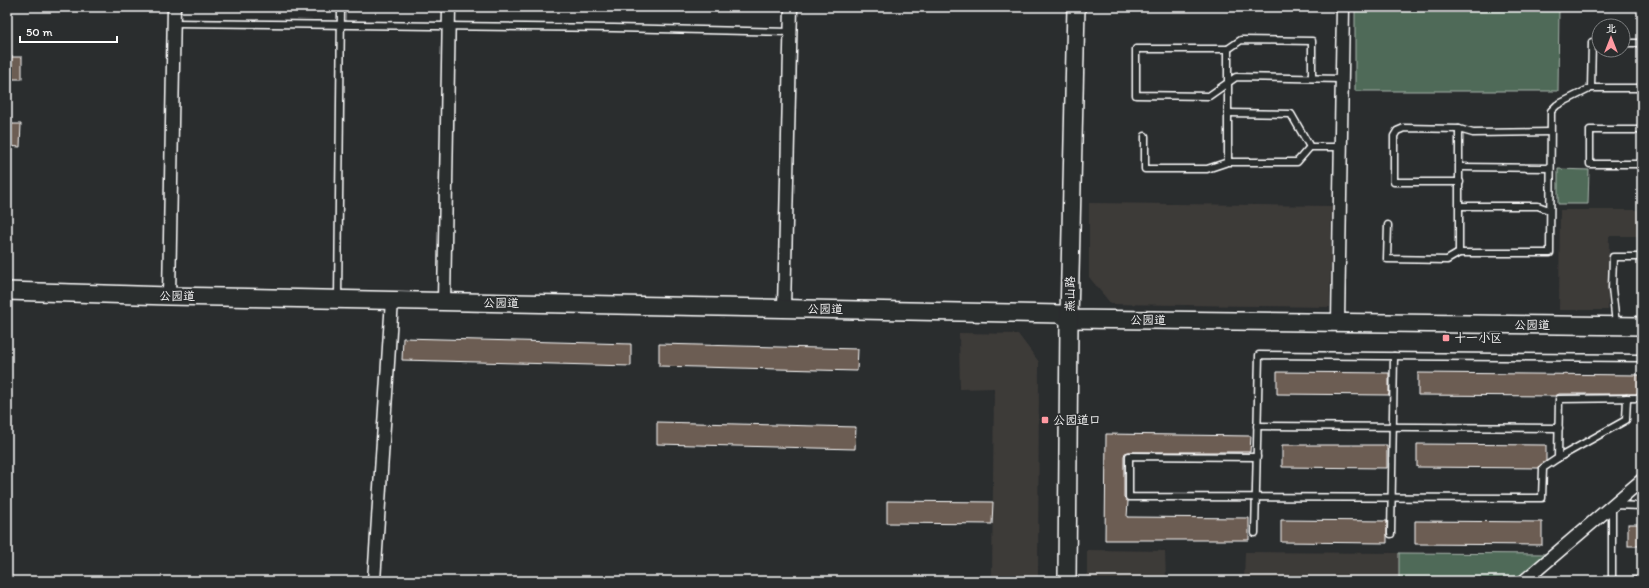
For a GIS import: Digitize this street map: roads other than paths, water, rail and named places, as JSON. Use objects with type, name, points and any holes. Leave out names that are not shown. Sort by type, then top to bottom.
[{"type":"main road","name":"燕山路","points":[[1065,7],[1067,581]]},
{"type":"main road","name":"燕山路","points":[[1056,581],[1076,7]]},
{"type":"main road","name":"公园道","points":[[7,291],[170,296],[784,308],[1338,322],[1642,326]]},
{"type":"street","points":[[170,296],[174,7]]},
{"type":"street","points":[[444,302],[449,7]]},
{"type":"street","points":[[784,308],[791,7]]},
{"type":"street","points":[[1338,322],[1343,7]]},
{"type":"street","points":[[374,581],[392,300]]},
{"type":"street","points":[[1524,581],[1642,480]]},
{"type":"lane","points":[[338,299],[341,7]]},
{"type":"lane","points":[[174,23],[622,28],[790,32]]},
{"type":"lane","points":[[1312,78],[1312,41],[1241,40],[1228,49],[1136,49],[1136,95],[1209,96],[1236,77],[1342,79]]},
{"type":"lane","points":[[1631,43],[1642,43]]},
{"type":"lane","points":[[1228,49],[1228,162]]},
{"type":"lane","points":[[1591,88],[1592,58]]},
{"type":"lane","points":[[1388,225],[1387,259],[1447,260],[1459,253],[1550,253],[1549,210],[1551,111],[1557,105],[1591,88],[1642,88]]},
{"type":"lane","points":[[1228,113],[1291,114],[1310,147]]},
{"type":"lane","points":[[1460,182],[1394,182],[1394,136],[1397,131],[1404,128],[1459,128],[1473,133],[1550,132]]},
{"type":"lane","points":[[1459,128],[1459,253]]},
{"type":"lane","points":[[1642,130],[1590,130],[1590,164],[1642,164]]},
{"type":"lane","points":[[1145,136],[1145,169],[1207,169],[1228,162],[1296,162],[1310,147],[1341,147]]},
{"type":"lane","points":[[1460,167],[1550,168]]},
{"type":"lane","points":[[1460,206],[1538,206],[1549,210]]},
{"type":"lane","points":[[1616,326],[1612,288],[1613,257],[1642,257]]},
{"type":"lane","points":[[1255,533],[1259,355],[1642,358]]},
{"type":"lane","points":[[1391,534],[1394,356]]},
{"type":"lane","points":[[1257,456],[1129,456],[1129,497],[1542,498],[1543,468],[1626,420],[1627,398]]},
{"type":"lane","points":[[1558,458],[1559,399],[1642,398]]},
{"type":"lane","points":[[1257,426],[1559,428]]},
{"type":"lane","points":[[1642,506],[1612,505],[1612,581],[1642,581]]},
{"type":"place","name":"十一小区","points":[[1446,338]]},
{"type":"place","name":"公园道口","points":[[1045,420]]}]
